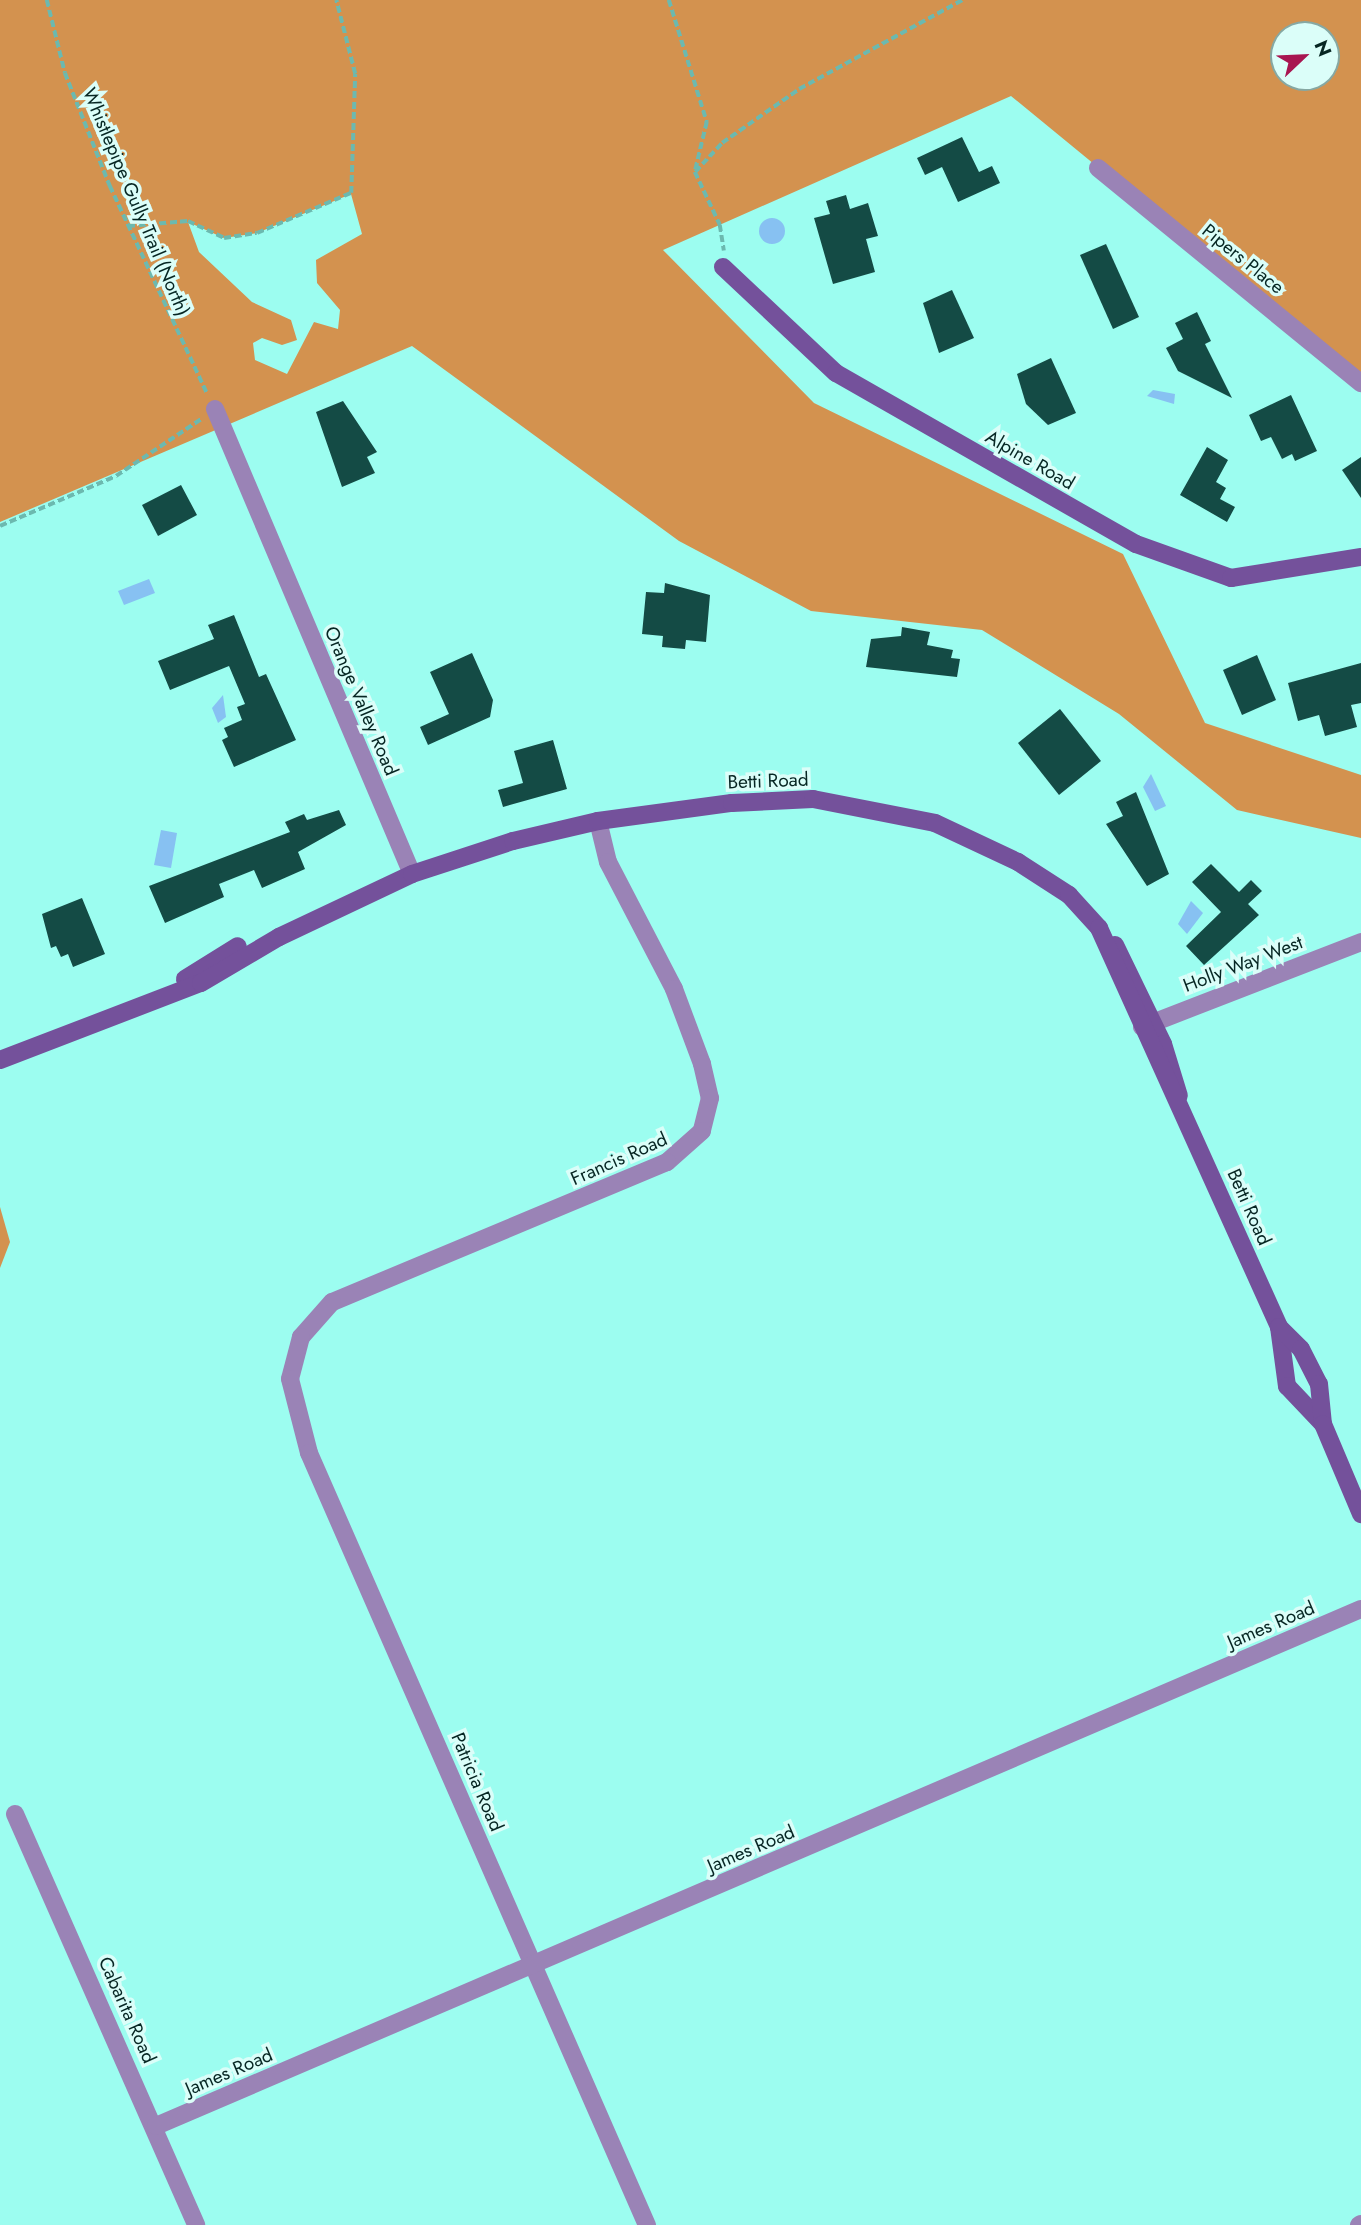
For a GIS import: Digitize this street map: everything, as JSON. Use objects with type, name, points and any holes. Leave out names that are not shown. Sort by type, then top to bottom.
[{"type":"street","name":"Pipers Place","points":[[1097,168],[1361,383]]},
{"type":"street","name":"Alpine Road","points":[[723,267],[836,373],[1136,544],[1231,579],[1361,557]]},
{"type":"street","name":"Orange Valley Road","points":[[215,409],[412,874]]},
{"type":"street","name":"Betti Road","points":[[412,874],[598,821],[732,803],[813,799],[875,808],[935,823],[1018,862],[1069,895],[1098,928],[1148,1025],[1279,1327],[1287,1386],[1323,1424]]},
{"type":"street","name":"Francis Road","points":[[295,1351],[310,1323],[332,1302],[667,1162],[702,1131],[710,1098],[702,1063],[674,989],[608,862],[598,821]]},
{"type":"street","points":[[0,1060],[154,996],[225,953],[279,937],[412,874]]},
{"type":"street","name":"Holly Way West","points":[[1148,1025],[1361,942]]},
{"type":"street","name":"Betti Road","points":[[1279,1327],[1301,1349],[1319,1384],[1323,1424],[1361,1514]]},
{"type":"street","name":"Patricia Road","points":[[295,1351],[291,1398],[309,1453],[647,2225]]},
{"type":"street","name":"James Road","points":[[156,2126],[1361,1609]]},
{"type":"street","name":"Cabarita Road","points":[[15,1814],[156,2126],[196,2225]]},
{"type":"path","name":"Whistlepipe Gully Trail (North)","points":[[47,0],[65,73],[128,226],[215,409]]},
{"type":"path","points":[[128,226],[188,221],[224,238],[257,233],[351,193],[355,74],[336,0]]},
{"type":"path","points":[[669,0],[707,122],[695,172],[720,225],[723,267]]},
{"type":"path","points":[[695,172],[722,143],[800,89],[954,1],[962,0]]},
{"type":"path","points":[[0,526],[116,476],[215,409]]},
{"type":"shaded area","points":[[0,0],[1361,0],[1361,383],[1011,96],[663,250],[814,403],[1123,554],[1205,723],[1361,775],[1361,838],[1237,810],[1119,714],[982,630],[811,611],[679,541],[412,346],[0,522]],"holes":[[[351,194],[362,234],[316,260],[317,283],[340,310],[338,329],[314,322],[287,374],[255,360],[253,343],[262,338],[282,345],[297,340],[291,320],[252,302],[199,252],[188,222],[224,238],[257,233]]]},
{"type":"shaded area","points":[[0,1207],[10,1242],[0,1268]]},
{"type":"water","points":[[772,218],[781,222],[785,231],[781,240],[772,244],[763,240],[759,231],[763,222]]},
{"type":"water","points":[[1153,390],[1175,394],[1174,404],[1147,396]]},
{"type":"water","points":[[149,579],[155,593],[124,605],[118,591]]},
{"type":"water","points":[[223,695],[226,717],[218,723],[212,708]]},
{"type":"water","points":[[1151,774],[1166,806],[1155,811],[1143,787]]},
{"type":"water","points":[[161,830],[177,833],[171,868],[154,865]]},
{"type":"water","points":[[1191,901],[1203,913],[1187,934],[1178,924]]},
{"type":"building","points":[[962,137],[979,172],[992,166],[1000,183],[958,202],[942,167],[925,175],[917,158]]},
{"type":"building","points":[[846,195],[850,209],[868,203],[878,236],[866,239],[875,272],[833,284],[814,218],[830,214],[826,201]]},
{"type":"building","points":[[1106,244],[1139,317],[1113,329],[1080,255]]},
{"type":"building","points":[[952,290],[974,338],[939,353],[923,303]]},
{"type":"building","points":[[1197,312],[1211,341],[1205,344],[1232,398],[1178,371],[1166,348],[1183,339],[1175,323]]},
{"type":"building","points":[[1051,358],[1076,413],[1048,425],[1026,404],[1017,374]]},
{"type":"building","points":[[1291,395],[1317,451],[1295,461],[1292,454],[1282,459],[1271,437],[1261,441],[1249,415]]},
{"type":"building","points":[[343,401],[377,452],[367,457],[375,473],[342,487],[316,412]]},
{"type":"building","points":[[1207,447],[1228,460],[1216,482],[1226,488],[1220,499],[1235,507],[1227,522],[1180,495]]},
{"type":"building","points":[[1361,457],[1361,498],[1342,470]]},
{"type":"building","points":[[181,485],[197,515],[158,536],[142,505]]},
{"type":"building","points":[[665,583],[710,595],[706,642],[686,640],[685,649],[662,647],[663,636],[642,634],[646,592],[664,593]]},
{"type":"building","points":[[234,615],[259,677],[266,674],[296,740],[234,767],[222,740],[228,737],[224,728],[242,720],[237,707],[245,704],[229,666],[170,690],[158,661],[214,639],[208,625]]},
{"type":"building","points":[[902,627],[930,632],[927,645],[953,650],[951,658],[960,659],[957,677],[866,667],[871,639],[901,636]]},
{"type":"building","points":[[472,653],[493,700],[490,717],[428,745],[420,727],[449,714],[430,672]]},
{"type":"building","points":[[1257,655],[1276,700],[1242,715],[1223,670]]},
{"type":"building","points":[[1361,663],[1361,703],[1351,705],[1357,727],[1325,736],[1319,715],[1298,721],[1288,683]]},
{"type":"building","points":[[1060,709],[1101,761],[1059,795],[1018,743]]},
{"type":"building","points":[[553,740],[567,789],[503,807],[498,790],[523,783],[514,751]]},
{"type":"building","points":[[1136,792],[1169,874],[1147,886],[1106,824],[1123,816],[1116,802]]},
{"type":"building","points":[[339,810],[346,825],[298,852],[305,869],[262,888],[254,870],[219,884],[224,897],[165,923],[149,886],[290,832],[285,822],[304,814],[307,820]]},
{"type":"building","points":[[1211,864],[1239,892],[1251,880],[1262,891],[1248,904],[1259,915],[1204,965],[1186,946],[1221,912],[1192,882]]},
{"type":"building","points":[[82,898],[105,954],[73,967],[68,954],[61,957],[56,946],[51,948],[42,914]]}]
